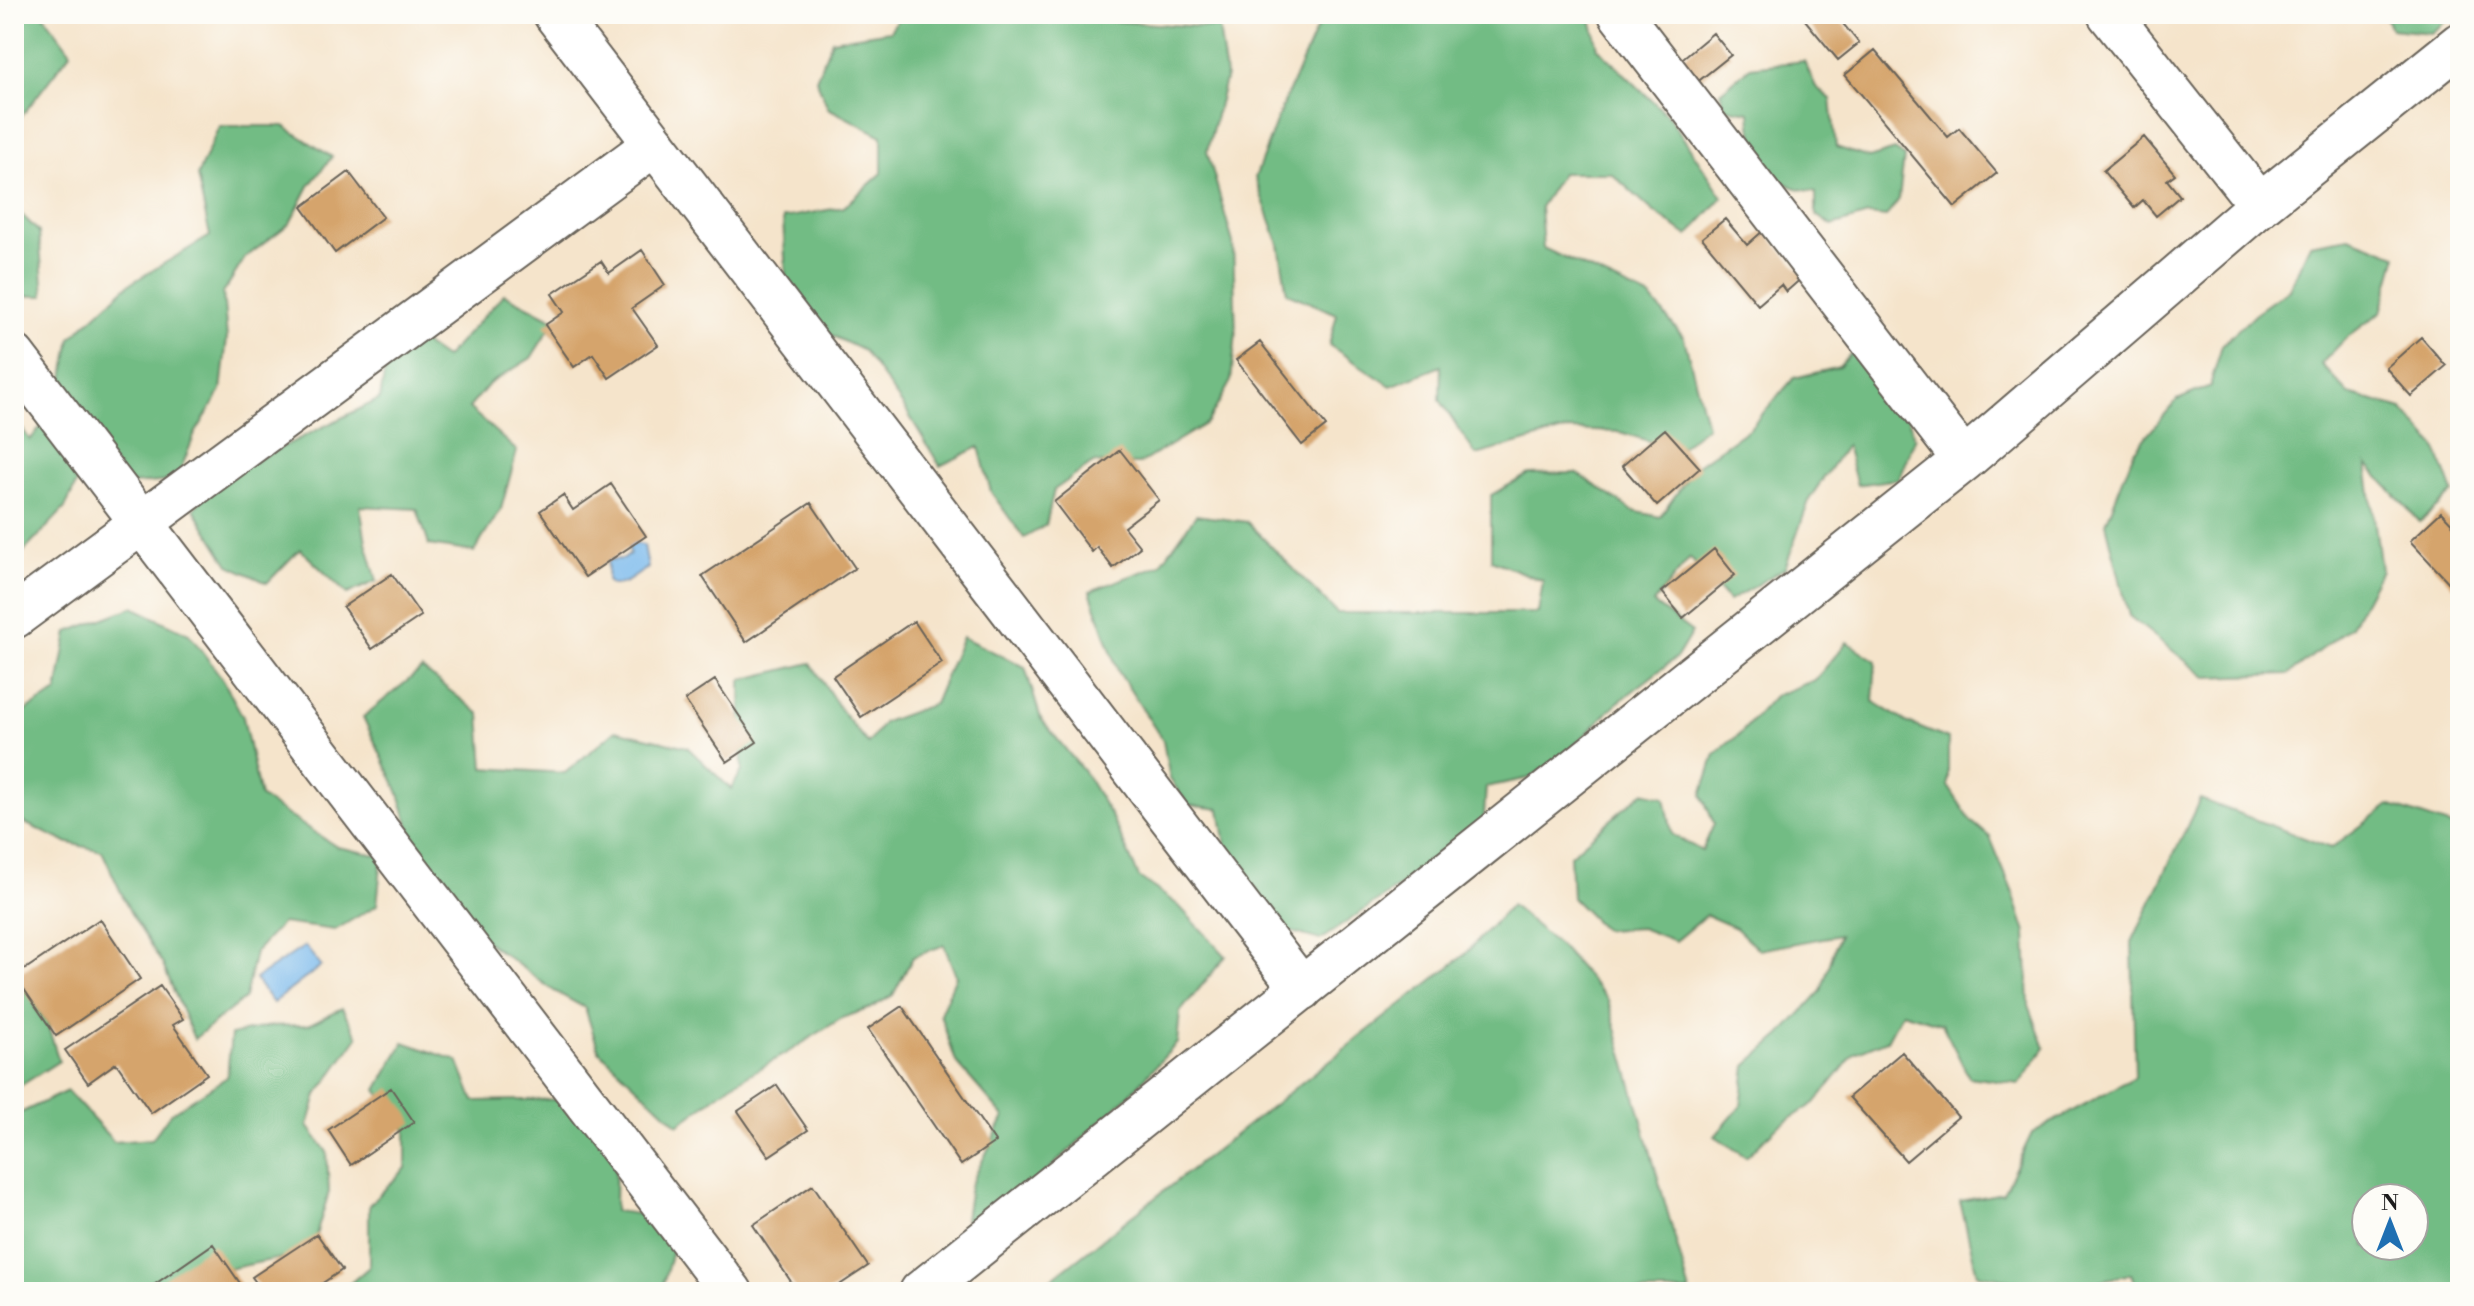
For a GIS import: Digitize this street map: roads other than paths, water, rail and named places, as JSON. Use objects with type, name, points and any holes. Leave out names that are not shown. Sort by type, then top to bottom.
[{"type":"street","points":[[555,14],[1302,989]]},
{"type":"street","points":[[1620,14],[1964,460]]},
{"type":"street","points":[[2109,14],[2260,205]]},
{"type":"street","points":[[921,1292],[1964,460],[2260,205],[2460,44]]},
{"type":"street","points":[[14,617],[655,144]]},
{"type":"street","points":[[14,356],[731,1292]]},
{"type":"water","points":[[628,545],[644,545],[648,568],[627,582],[612,585],[607,581],[608,560],[624,559],[630,554]]},
{"type":"water","points":[[305,946],[321,966],[273,1003],[255,979]]}]
